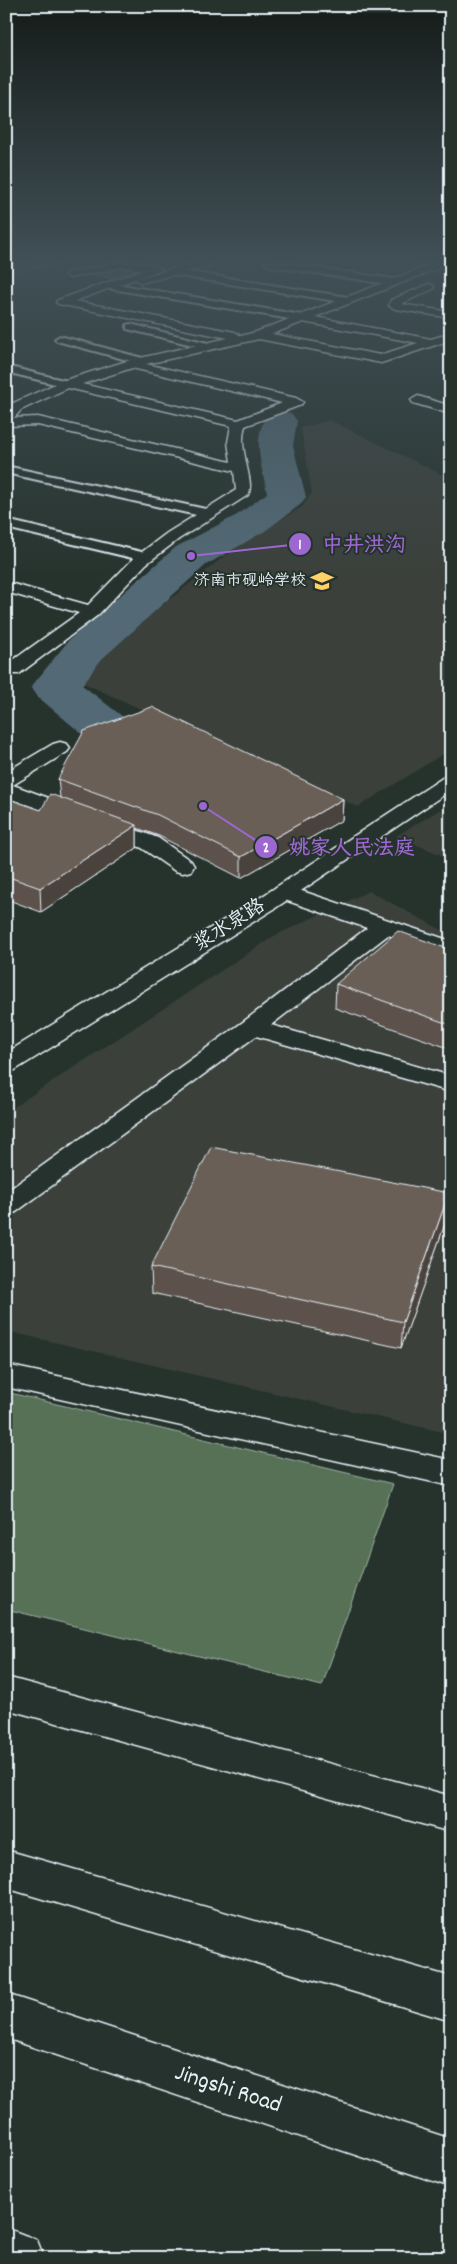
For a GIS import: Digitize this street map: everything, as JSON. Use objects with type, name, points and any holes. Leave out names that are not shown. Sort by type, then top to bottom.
[{"type":"main road","points":[[6,420],[16,408],[67,384],[118,369]]},
{"type":"main road","points":[[67,384],[239,424],[296,402],[160,369]]},
{"type":"main road","points":[[418,400],[451,410]]},
{"type":"main road","points":[[6,420],[38,421],[239,468]]},
{"type":"main road","points":[[6,668],[12,670],[92,611],[145,557],[173,536],[243,492],[233,436],[239,424]]},
{"type":"main road","points":[[6,587],[92,611]]},
{"type":"main road","points":[[6,782],[60,748]]},
{"type":"main road","name":"浆水泉路","points":[[6,1064],[284,892],[451,782]]},
{"type":"main road","points":[[6,790],[150,843],[183,866]]},
{"type":"main road","points":[[284,892],[451,949]]},
{"type":"main road","points":[[6,1206],[252,1027],[384,926]]},
{"type":"main road","points":[[252,1027],[451,1084]]},
{"type":"main road","points":[[6,1376],[451,1473]]},
{"type":"main road","points":[[6,1693],[451,1814]]},
{"type":"main road","points":[[6,1869],[451,1998]]},
{"type":"main road","name":"Jingshi Road","points":[[6,2016],[451,2163]]},
{"type":"main road","points":[[6,2253],[20,2258]]},
{"type":"lane","points":[[6,369],[67,384]]},
{"type":"lane","points":[[6,469],[210,514]]},
{"type":"lane","points":[[6,524],[145,557]]},
{"type":"shaded area","name":"济南市砚岭学校","points":[[330,420],[451,479],[451,749],[358,807],[79,681],[149,616],[237,546],[302,507],[312,493],[301,428]]},
{"type":"shaded area","points":[[451,803],[451,859],[396,836]]},
{"type":"shaded area","points":[[369,891],[451,935],[451,1434],[6,1331],[6,1112],[274,936]]},
{"type":"green space","points":[[6,1392],[393,1484],[322,1686],[6,1609]]},
{"type":"building","points":[[152,707],[343,799],[241,857],[158,815],[58,779],[84,731]]},
{"type":"building","points":[[50,794],[137,825],[40,888],[6,876],[6,798],[41,810]]},
{"type":"building","points":[[398,931],[451,950],[451,1025],[336,984]]},
{"type":"building","points":[[211,1147],[449,1193],[403,1322],[151,1267]]},
{"type":"waterway","points":[[118,738],[55,687],[85,650],[191,556],[251,523],[287,497],[275,446],[280,421]]},
{"type":"place","name":"中井洪沟","points":[[191,556]]},
{"type":"place","name":"济南市砚岭学校","points":[[322,581]]},
{"type":"place","name":"姚家人民法庭","points":[[203,806]]}]
